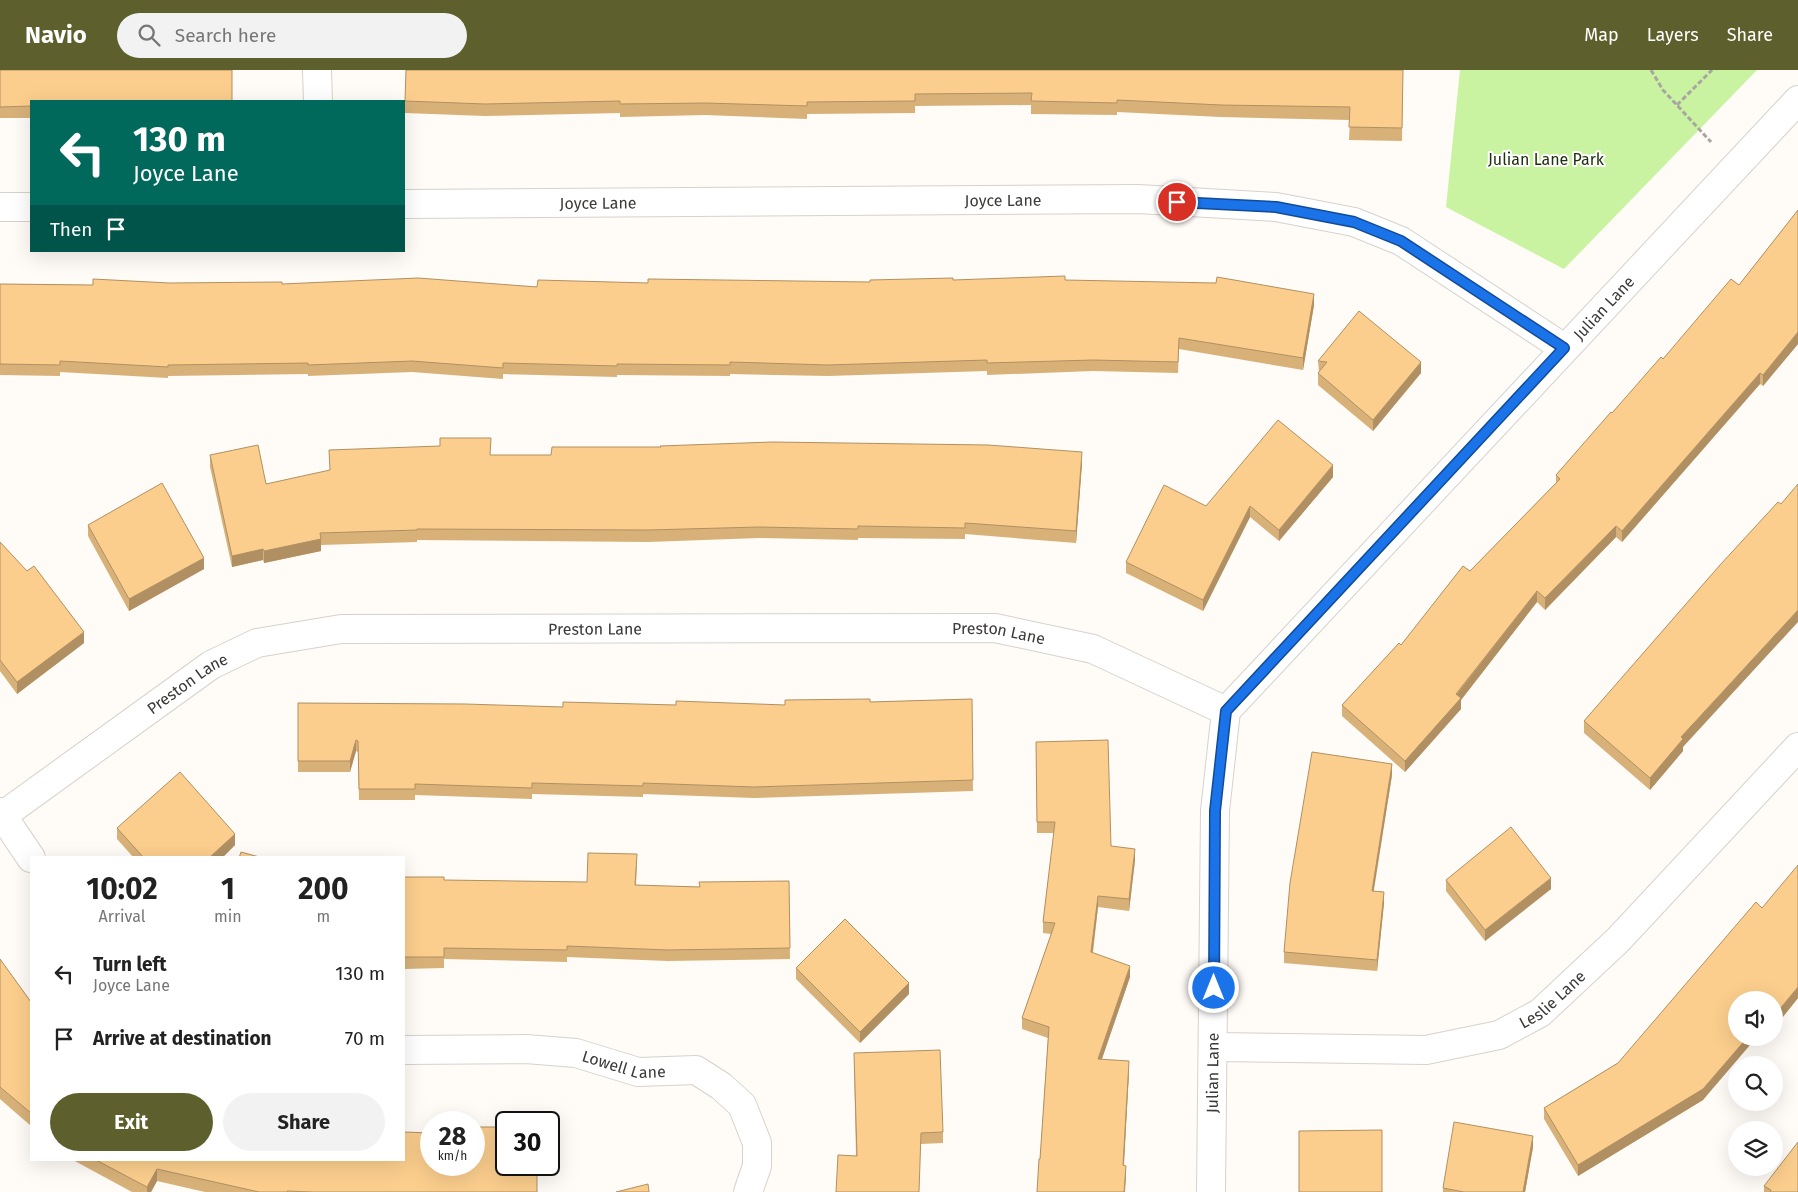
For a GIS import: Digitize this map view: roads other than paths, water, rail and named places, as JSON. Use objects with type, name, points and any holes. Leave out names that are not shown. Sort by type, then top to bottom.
[{"type":"street","points":[[317,70],[318,100]]},
{"type":"street","name":"Julian Lane","points":[[1211,1192],[1215,811],[1226,711],[1798,100]]},
{"type":"street","name":"Joyce Lane","points":[[405,204],[1138,199],[1276,207],[1354,222],[1401,241],[1564,348]]},
{"type":"street","points":[[0,207],[30,207]]},
{"type":"street","name":"Preston Lane","points":[[1,814],[211,665],[257,643],[341,629],[995,628],[1093,649],[1226,711]]},
{"type":"street","name":"Leslie Lane","points":[[1213,1047],[1426,1050],[1499,1035],[1540,1013],[1618,940],[1798,747]]},
{"type":"street","points":[[1,814],[30,857]]},
{"type":"street","name":"Lowell Lane","points":[[405,1050],[526,1049],[576,1053],[638,1072],[696,1070],[721,1086],[742,1105],[757,1143],[757,1166],[748,1192]]},
{"type":"park label","name":"Julian Lane Park","points":[[1546,159]]}]
